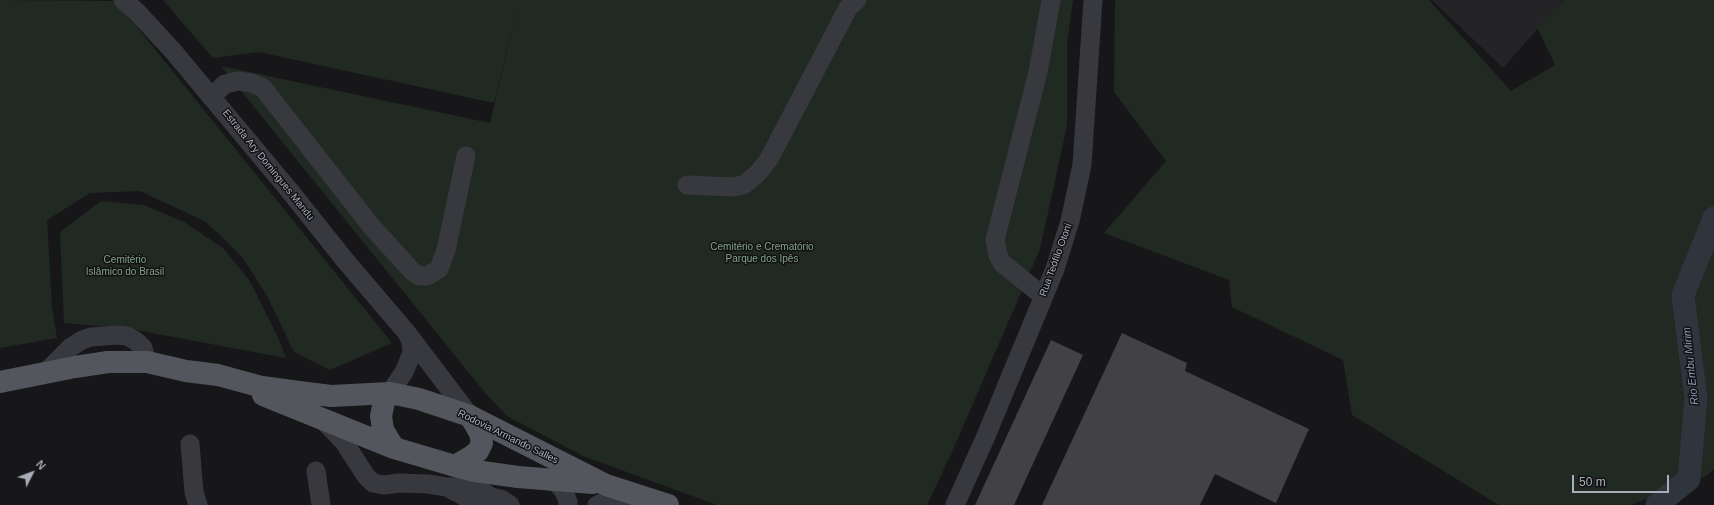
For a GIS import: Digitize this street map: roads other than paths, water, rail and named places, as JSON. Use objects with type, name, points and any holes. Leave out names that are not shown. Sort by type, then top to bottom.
[{"type":"main road","name":"Rodovia Armando Salles","points":[[0,382],[46,372],[108,362],[146,362],[186,371],[218,375],[262,387],[323,395],[390,393],[419,399],[470,416],[606,485],[668,505]]},
{"type":"main road","name":"Rodovia Armando Salles","points":[[218,375],[272,399],[394,448],[475,472],[606,485]]},
{"type":"main road","points":[[390,393],[384,402],[381,416],[383,430],[394,448]]},
{"type":"main road","points":[[455,466],[478,451],[482,443],[480,433],[470,416]]},
{"type":"street","name":"Estrada Ary Domingues Mandu","points":[[124,0],[173,51],[211,96],[368,288],[407,333],[470,416]]},
{"type":"street","points":[[687,185],[734,187],[745,184],[758,173],[769,159],[848,8],[856,0]]},
{"type":"street","points":[[1043,296],[1002,263],[998,255],[995,240],[1038,72],[1051,0]]},
{"type":"street","name":"Rua Teófilo Otoni","points":[[955,505],[986,436],[1054,269],[1070,221],[1082,165],[1093,0]]},
{"type":"street","points":[[211,96],[225,84],[238,81],[252,83],[263,88],[372,227],[418,276],[427,276],[439,269],[446,250],[466,156]]},
{"type":"street","name":"Estrada Ary Domingues Mandu","points":[[390,393],[404,372],[412,353],[411,342],[407,333]]},
{"type":"street","points":[[322,419],[344,442],[366,476],[373,483],[384,485],[428,484],[447,487],[465,487],[482,491],[496,503]]},
{"type":"street","points":[[357,461],[363,448],[373,439]]},
{"type":"street","points":[[190,444],[194,492],[198,505]]},
{"type":"street","points":[[316,471],[321,505]]},
{"type":"street","points":[[554,480],[564,491],[568,505]]},
{"type":"street","points":[[447,487],[464,496],[474,505]]},
{"type":"street","points":[[597,505],[619,496],[647,498]]},
{"type":"waterway","name":"Rio Embu Mirim","points":[[1657,505],[1689,479],[1696,398],[1683,295],[1714,218]]},
{"type":"park label","name":"Cemitério e Crematório Parque dos Ipês","points":[[762,252]]},
{"type":"park label","name":"Cemitério Islâmico do Brasil","points":[[125,266]]}]
